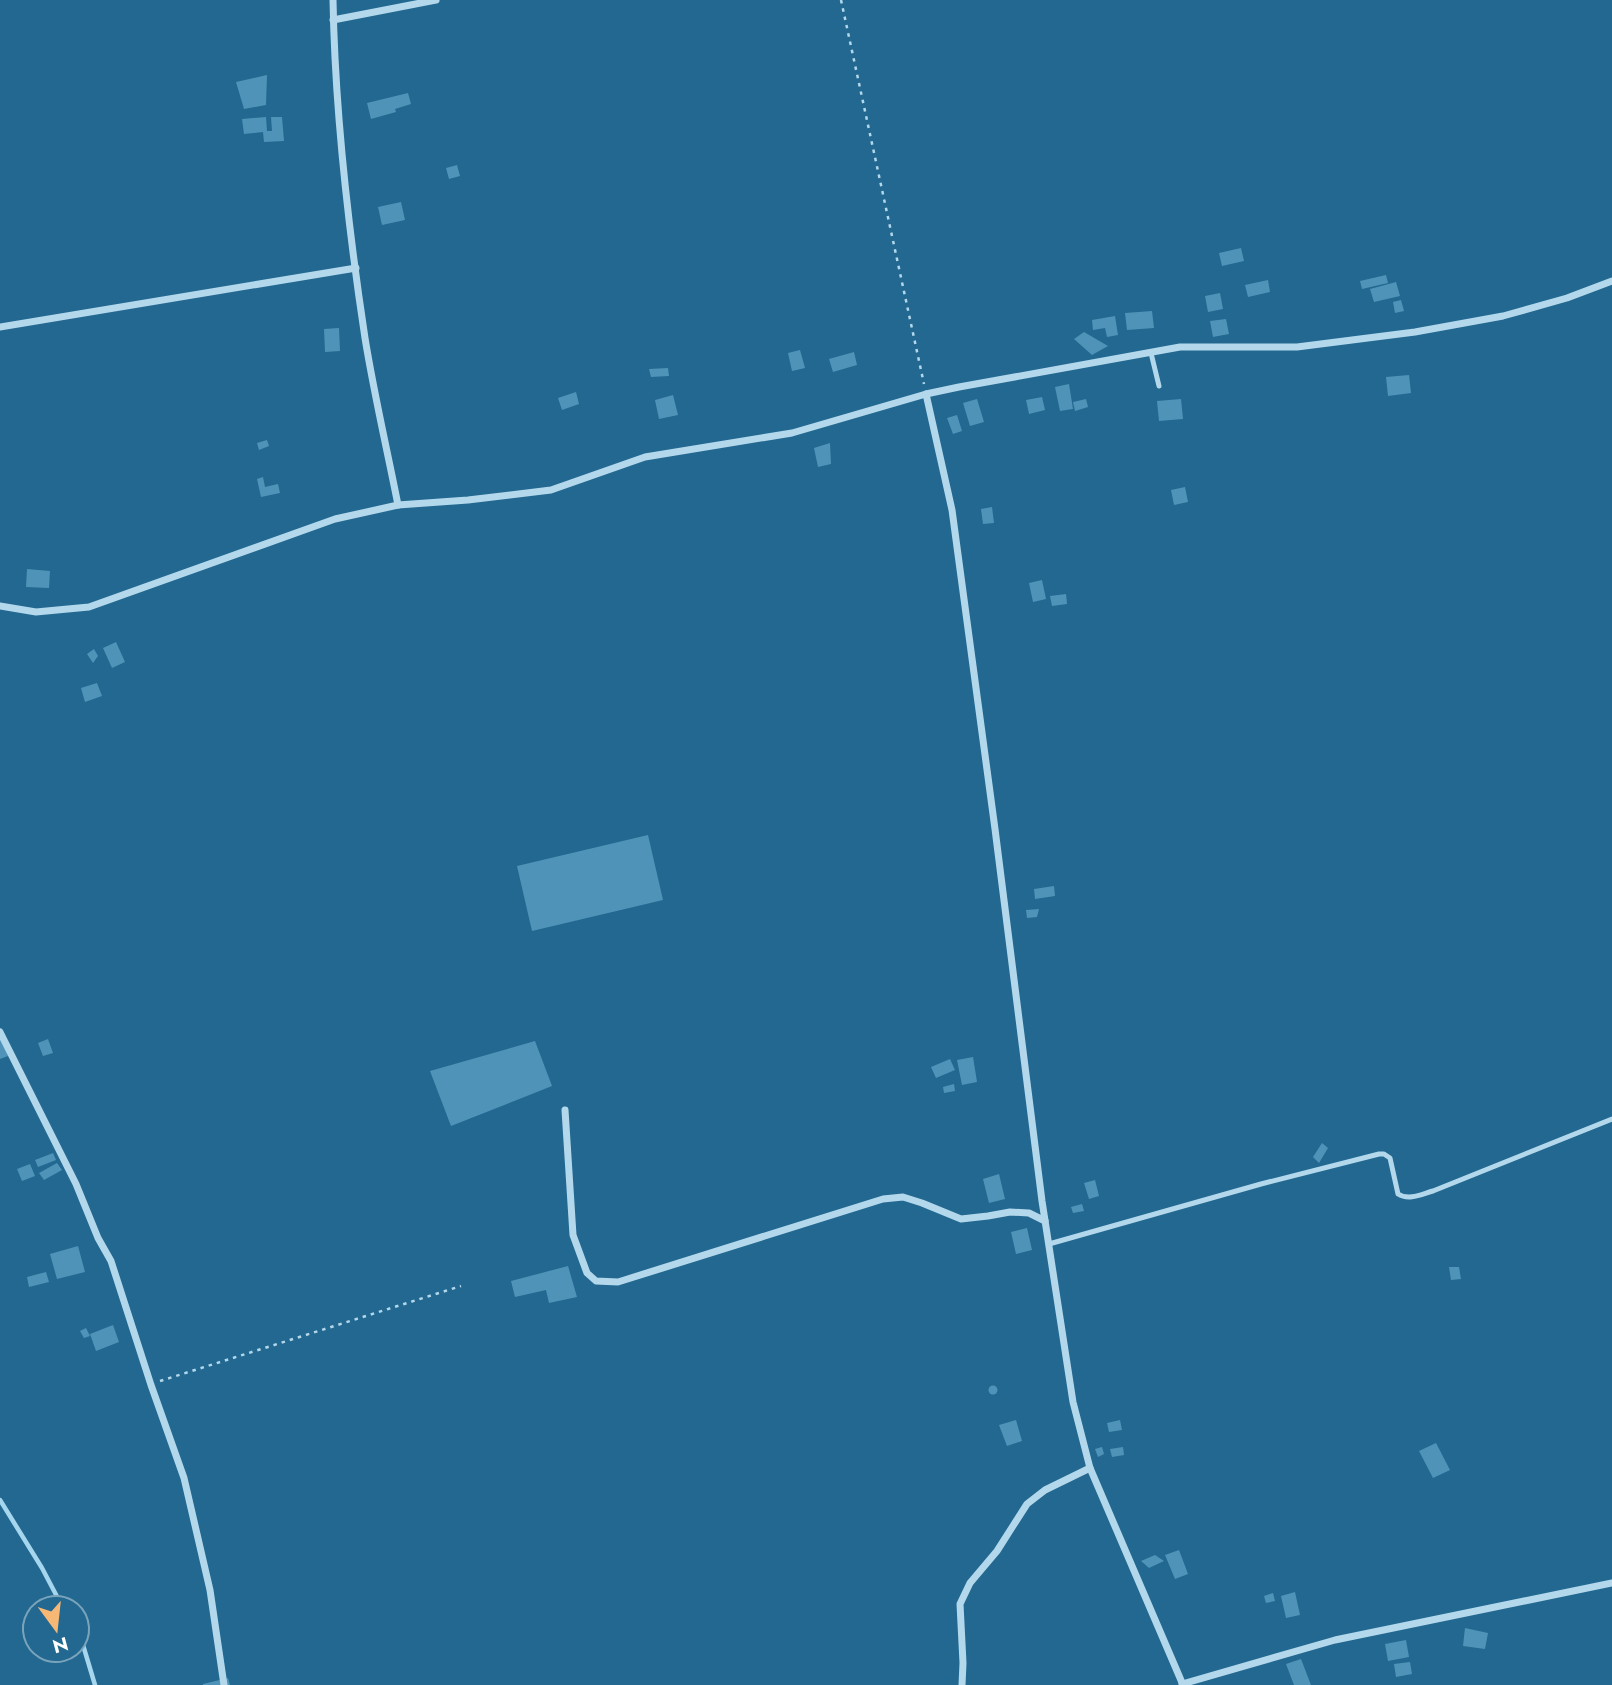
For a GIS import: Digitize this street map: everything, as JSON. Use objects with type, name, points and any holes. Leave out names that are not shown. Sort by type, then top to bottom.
[{"type":"street","points":[[334,0],[337,104],[356,268],[368,352],[398,505]]},
{"type":"street","points":[[333,20],[436,0]]},
{"type":"street","points":[[0,327],[356,268]]},
{"type":"street","points":[[0,606],[36,612],[89,607],[335,519],[398,505],[551,490],[645,457],[792,433],[926,394],[1180,347],[1297,348],[1415,332],[1503,316],[1567,298],[1612,281]]},
{"type":"street","points":[[926,394],[952,510],[1045,1221],[1073,1402],[1090,1468],[1182,1685],[1335,1640],[1612,1583]]},
{"type":"street","points":[[0,1032],[111,1261],[150,1385],[184,1478],[211,1590],[224,1685]]},
{"type":"street","points":[[565,1110],[573,1235],[587,1273],[596,1281],[618,1282],[883,1199],[903,1198],[961,1219],[1010,1212],[1029,1213],[1045,1221]]},
{"type":"street","points":[[962,1685],[960,1604],[970,1583],[997,1551],[1027,1504],[1045,1490],[1090,1468]]},
{"type":"lane","points":[[1151,353],[1159,386]]},
{"type":"lane","points":[[1049,1244],[1261,1184],[1379,1154],[1390,1158],[1398,1194],[1404,1198],[1413,1197],[1612,1119]]},
{"type":"path","points":[[841,0],[926,394]]},
{"type":"path","points":[[150,1385],[461,1286]]},
{"type":"building","points":[[267,75],[266,105],[244,109],[236,82]]},
{"type":"building","points":[[408,93],[411,104],[395,109],[396,112],[371,119],[367,103]]},
{"type":"building","points":[[266,117],[267,131],[272,131],[271,117],[282,117],[284,141],[264,142],[263,132],[244,134],[242,119]]},
{"type":"building","points":[[457,165],[460,176],[449,179],[446,168]]},
{"type":"building","points":[[401,202],[405,220],[382,225],[378,207]]},
{"type":"building","points":[[1241,248],[1244,261],[1222,266],[1219,253]]},
{"type":"building","points":[[1386,275],[1388,283],[1362,289],[1360,281]]},
{"type":"building","points":[[1268,280],[1270,292],[1248,297],[1245,285]]},
{"type":"building","points":[[1396,282],[1400,296],[1374,302],[1370,289]]},
{"type":"building","points":[[1220,293],[1223,309],[1208,312],[1205,296]]},
{"type":"building","points":[[1401,300],[1404,311],[1395,313],[1393,302]]},
{"type":"building","points":[[1152,311],[1154,328],[1127,330],[1125,313]]},
{"type":"building","points":[[1115,316],[1118,335],[1107,337],[1105,328],[1093,330],[1092,320]]},
{"type":"building","points":[[1226,319],[1229,334],[1213,337],[1210,321]]},
{"type":"building","points":[[339,328],[340,351],[325,352],[324,329]]},
{"type":"building","points":[[1084,332],[1108,346],[1092,355],[1074,339]]},
{"type":"building","points":[[800,350],[805,368],[792,371],[788,353]]},
{"type":"building","points":[[854,352],[857,365],[833,372],[829,359]]},
{"type":"building","points":[[668,368],[669,376],[651,377],[649,369]]},
{"type":"building","points":[[1409,375],[1411,393],[1388,396],[1386,377]]},
{"type":"building","points":[[1069,384],[1073,409],[1060,411],[1055,387]]},
{"type":"building","points":[[576,392],[579,404],[562,410],[558,398]]},
{"type":"building","points":[[673,395],[678,415],[659,419],[655,400]]},
{"type":"building","points":[[1042,397],[1045,410],[1029,414],[1026,400]]},
{"type":"building","points":[[977,399],[984,422],[970,426],[963,403]]},
{"type":"building","points":[[1086,399],[1088,407],[1075,411],[1073,402]]},
{"type":"building","points":[[1181,399],[1183,419],[1159,421],[1157,401]]},
{"type":"building","points":[[957,415],[962,431],[953,434],[947,418]]},
{"type":"building","points":[[267,440],[269,446],[259,450],[257,443]]},
{"type":"building","points":[[830,443],[831,464],[818,467],[814,448]]},
{"type":"building","points":[[263,477],[265,487],[278,484],[280,493],[261,497],[257,479]]},
{"type":"building","points":[[1185,487],[1188,502],[1174,505],[1171,490]]},
{"type":"building","points":[[992,507],[994,523],[983,524],[981,509]]},
{"type":"building","points":[[27,569],[50,571],[49,588],[26,587]]},
{"type":"building","points":[[1042,580],[1046,599],[1033,602],[1029,583]]},
{"type":"building","points":[[1066,594],[1067,604],[1052,606],[1050,596]]},
{"type":"building","points":[[116,642],[125,662],[112,668],[103,648]]},
{"type":"building","points":[[94,649],[98,656],[93,663],[87,654]]},
{"type":"building","points":[[97,683],[102,696],[85,702],[81,688]]},
{"type":"building","points":[[648,835],[663,900],[532,931],[517,866]]},
{"type":"building","points":[[1054,886],[1055,896],[1035,899],[1034,889]]},
{"type":"building","points":[[1039,909],[1037,917],[1027,918],[1026,910]]},
{"type":"building","points":[[0,1034],[8,1056],[0,1059]]},
{"type":"building","points":[[48,1039],[53,1053],[43,1056],[38,1043]]},
{"type":"building","points":[[535,1041],[552,1086],[451,1126],[430,1071]]},
{"type":"building","points":[[973,1057],[977,1082],[962,1085],[957,1060]]},
{"type":"building","points":[[950,1059],[955,1070],[936,1078],[931,1067]]},
{"type":"building","points":[[954,1084],[955,1091],[944,1093],[943,1087]]},
{"type":"building","points":[[1322,1143],[1328,1148],[1319,1163],[1313,1157]]},
{"type":"building","points":[[53,1153],[56,1160],[38,1167],[35,1160]]},
{"type":"building","points":[[57,1163],[62,1170],[44,1180],[39,1173]]},
{"type":"building","points":[[30,1164],[35,1176],[22,1181],[17,1169]]},
{"type":"building","points":[[999,1174],[1005,1199],[989,1203],[983,1179]]},
{"type":"building","points":[[1095,1180],[1099,1196],[1089,1199],[1084,1183]]},
{"type":"building","points":[[1082,1204],[1084,1211],[1073,1213],[1071,1207]]},
{"type":"building","points":[[1027,1228],[1032,1250],[1016,1254],[1011,1232]]},
{"type":"building","points":[[78,1246],[85,1272],[57,1279],[50,1254]]},
{"type":"building","points":[[568,1266],[577,1297],[549,1303],[546,1290],[515,1297],[511,1281]]},
{"type":"building","points":[[1449,1267],[1459,1267],[1461,1279],[1451,1280]]},
{"type":"building","points":[[46,1272],[49,1282],[29,1287],[27,1277]]},
{"type":"building","points":[[113,1325],[119,1342],[96,1351],[90,1334]]},
{"type":"building","points":[[86,1328],[90,1336],[84,1338],[80,1331]]},
{"type":"building","points":[[993,1386],[997,1390],[993,1394],[989,1390]]},
{"type":"building","points":[[1016,1420],[1022,1441],[1007,1446],[999,1425]]},
{"type":"building","points":[[1120,1420],[1122,1430],[1109,1432],[1107,1423]]},
{"type":"building","points":[[1436,1443],[1450,1470],[1433,1478],[1419,1451]]},
{"type":"building","points":[[1102,1447],[1104,1454],[1098,1457],[1095,1449]]},
{"type":"building","points":[[1123,1447],[1124,1455],[1112,1457],[1110,1449]]},
{"type":"building","points":[[1179,1550],[1188,1574],[1175,1579],[1165,1555]]},
{"type":"building","points":[[1155,1555],[1164,1561],[1149,1568],[1141,1561]]},
{"type":"building","points":[[1295,1592],[1300,1615],[1286,1618],[1281,1596]]},
{"type":"building","points":[[1273,1593],[1275,1601],[1266,1603],[1264,1596]]},
{"type":"building","points":[[1465,1628],[1488,1633],[1485,1649],[1463,1646]]},
{"type":"building","points":[[1406,1640],[1409,1657],[1388,1661],[1385,1644]]},
{"type":"building","points":[[1301,1659],[1311,1685],[1294,1685],[1286,1664]]},
{"type":"building","points":[[1410,1662],[1412,1674],[1396,1677],[1394,1664]]},
{"type":"building","points":[[228,1678],[230,1685],[203,1685],[203,1684]]},
{"type":"waterway","points":[[0,1500],[56,1594]]},
{"type":"waterway","points":[[89,1664],[95,1685]]}]
